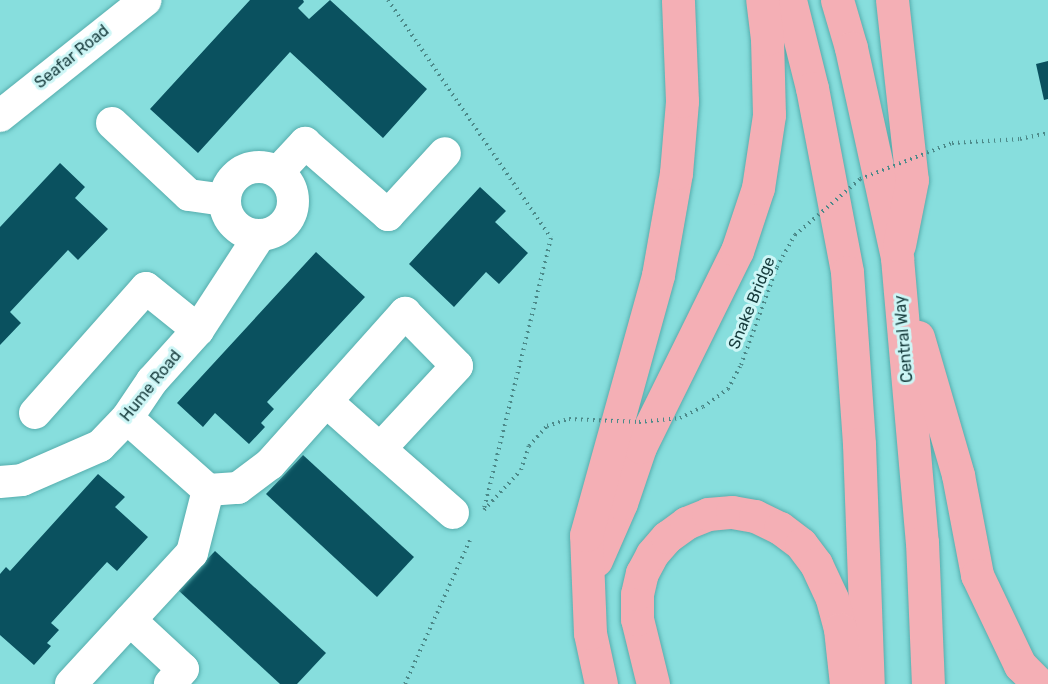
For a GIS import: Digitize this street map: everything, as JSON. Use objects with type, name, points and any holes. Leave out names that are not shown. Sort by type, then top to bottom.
[{"type":"main road","points":[[600,676],[587,581],[586,535],[658,275],[676,173],[682,101],[678,0]]},
{"type":"main road","points":[[587,581],[621,503],[640,447],[737,250],[758,188],[769,115],[767,39],[762,0]]},
{"type":"main road","points":[[790,0],[812,88],[847,272],[859,444],[857,670]]},
{"type":"main road","name":"Central Way","points":[[837,0],[851,48],[898,267],[922,542],[928,684]]},
{"type":"main road","points":[[892,0],[912,180],[898,267],[953,454],[977,575],[1020,665],[1039,684]]},
{"type":"main road","points":[[653,684],[637,619],[637,594],[642,573],[652,554],[667,537],[686,524],[708,514],[732,512],[755,516],[780,528],[801,544],[816,564],[832,598],[857,670]]},
{"type":"street","name":"Seafar Road","points":[[0,116],[146,0]]},
{"type":"street","points":[[112,123],[189,195],[224,200]]},
{"type":"street","points":[[278,172],[305,143],[388,215],[446,153]]},
{"type":"street","points":[[262,166],[278,172],[289,185],[292,207],[281,227],[260,235],[249,234],[231,221],[224,200],[232,179],[240,172],[262,166]]},
{"type":"street","name":"Hume Road","points":[[0,482],[22,480],[100,446],[127,418],[152,381],[198,330],[260,235]]},
{"type":"street","points":[[35,413],[146,288],[198,330]]},
{"type":"street","points":[[127,418],[208,490],[238,488],[270,464],[405,313],[456,366],[380,449]]},
{"type":"street","points":[[326,401],[468,522]]},
{"type":"street","points":[[71,684],[192,553],[208,490]]},
{"type":"street","points":[[130,620],[185,679]]},
{"type":"path","points":[[388,0],[551,238],[483,510],[468,522],[405,684]]},
{"type":"path","name":"Snake Bridge","points":[[483,510],[521,470],[529,446],[547,426],[569,419],[639,422],[680,418],[728,389],[741,365],[777,267],[795,235],[860,179],[952,143],[1020,139],[1048,133]]},
{"type":"building","points":[[250,0],[303,0],[304,2],[298,8],[309,19],[330,0],[427,89],[383,138],[290,52],[198,153],[150,109]]},
{"type":"building","points":[[1048,61],[1048,99],[1044,100],[1036,64]]},
{"type":"building","points":[[60,163],[85,187],[75,198],[108,229],[78,260],[68,250],[10,312],[21,323],[0,345],[0,227]]},
{"type":"building","points":[[480,187],[506,211],[495,222],[528,253],[499,284],[486,272],[454,307],[409,264]]},
{"type":"building","points":[[316,252],[365,297],[267,402],[274,409],[261,423],[265,427],[249,444],[215,413],[203,427],[177,403]]},
{"type":"building","points":[[303,455],[414,557],[377,597],[266,494]]},
{"type":"building","points":[[98,474],[125,497],[115,507],[148,537],[117,571],[107,562],[51,623],[59,630],[47,643],[51,646],[34,665],[0,635],[0,574],[6,567],[10,571]]},
{"type":"building","points":[[215,551],[326,653],[297,684],[280,684],[178,590]]}]
